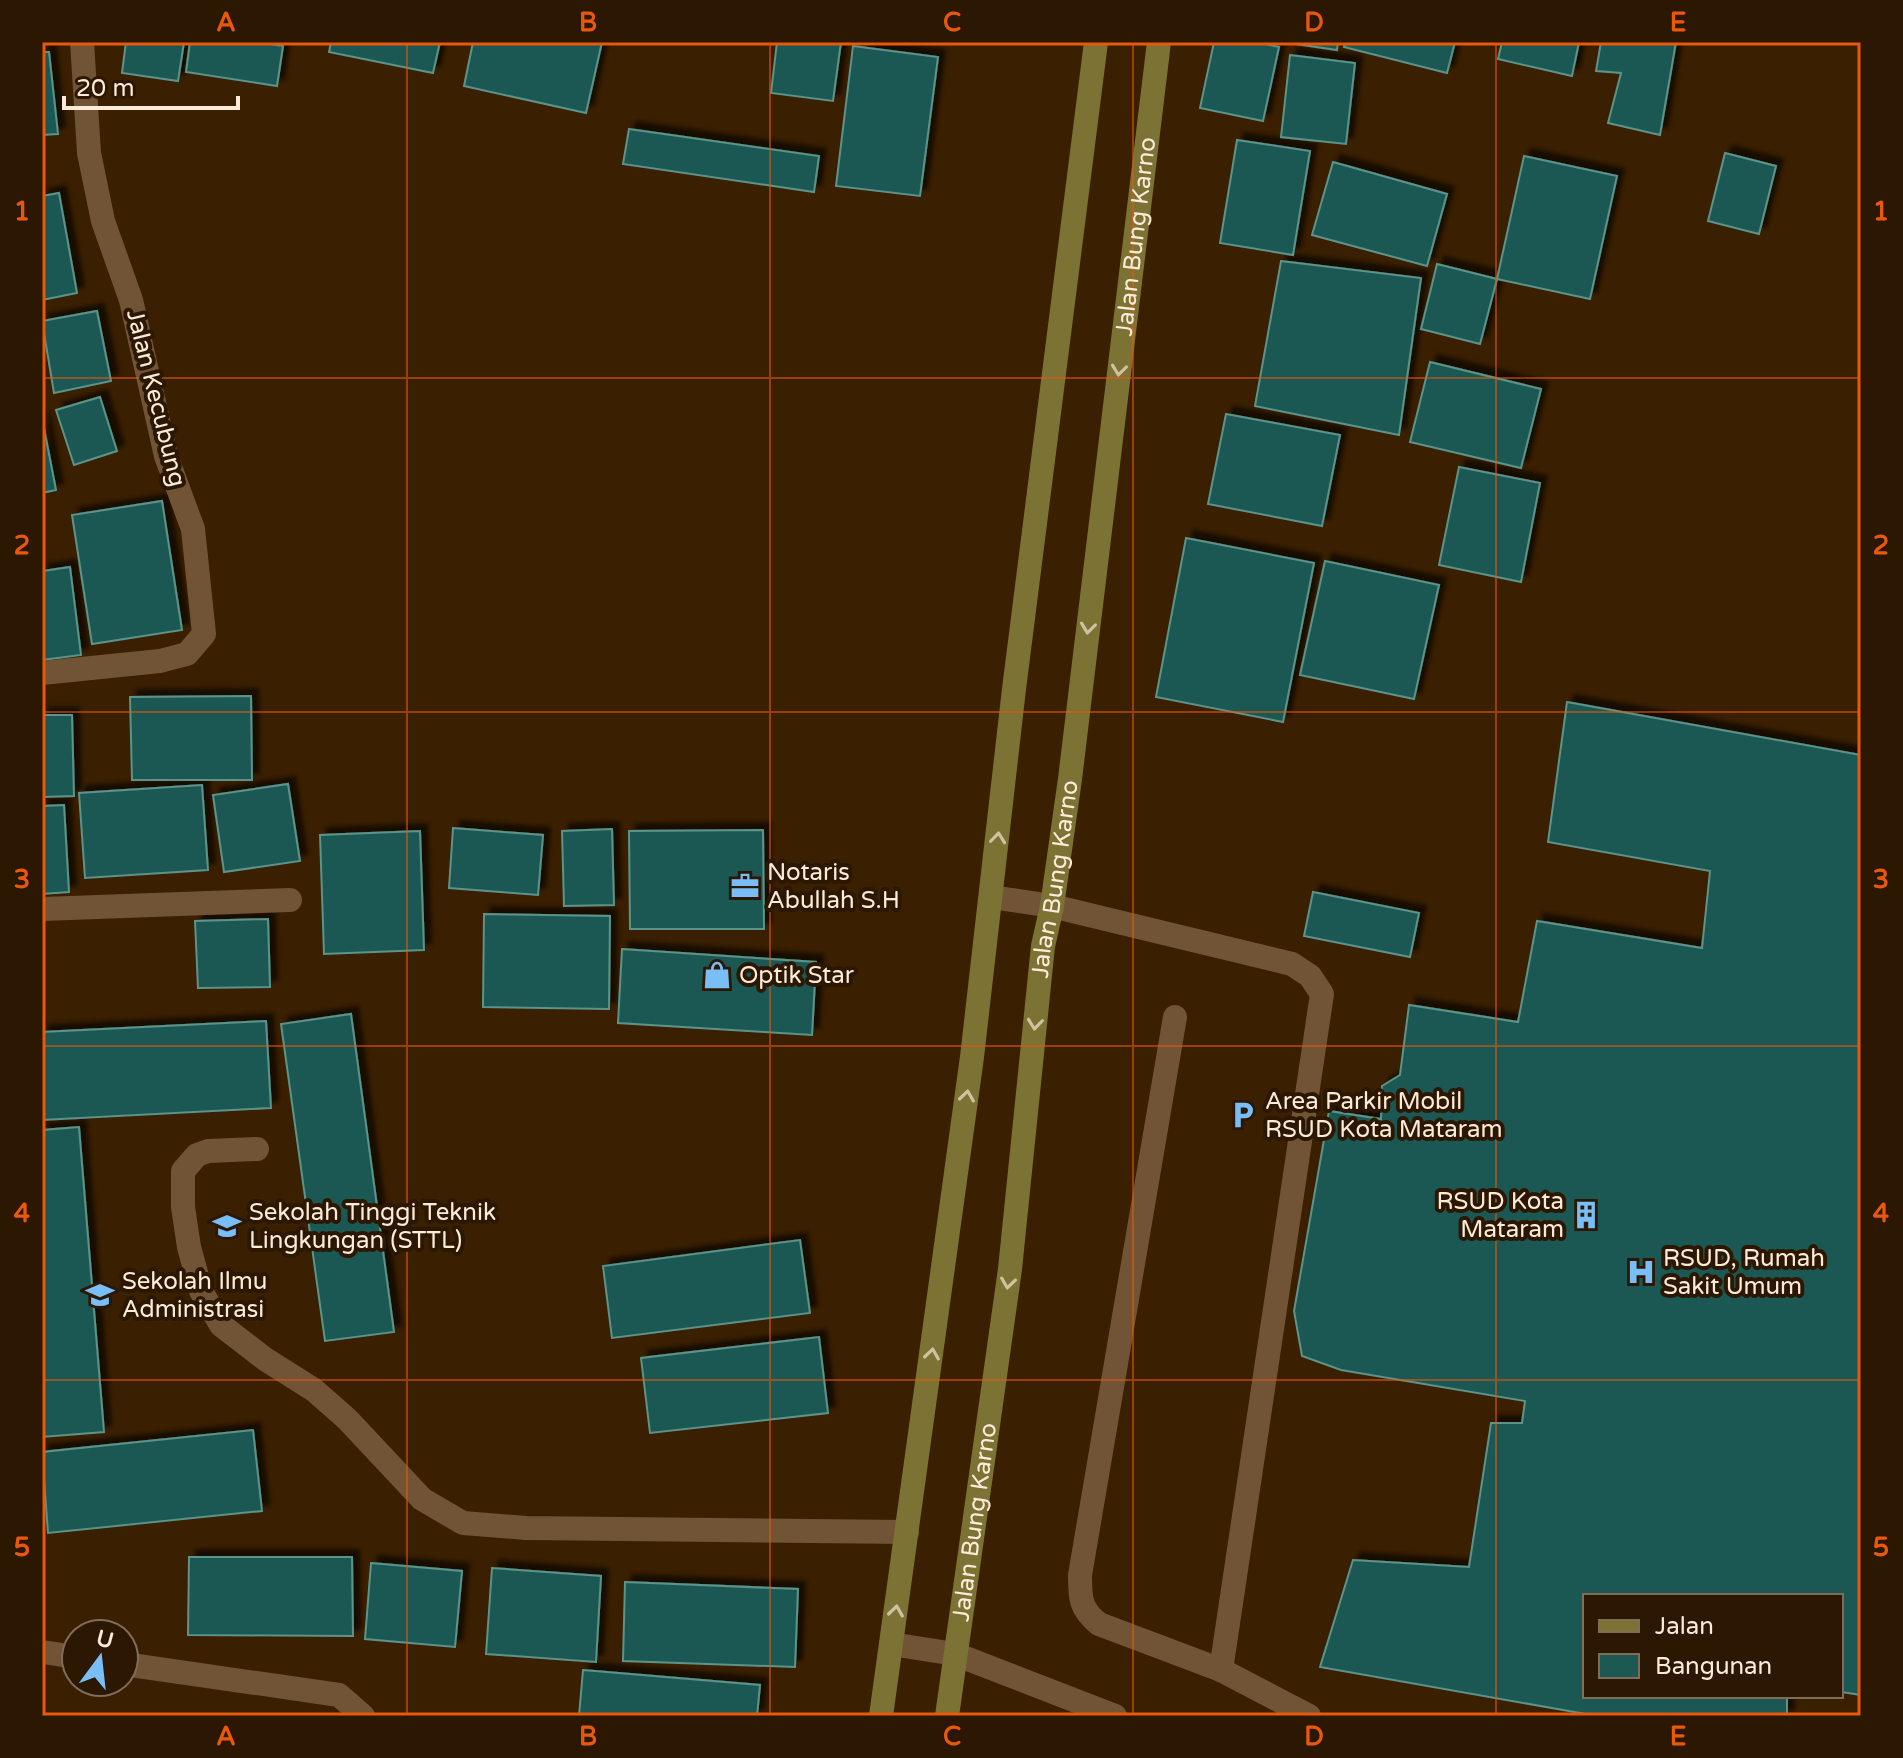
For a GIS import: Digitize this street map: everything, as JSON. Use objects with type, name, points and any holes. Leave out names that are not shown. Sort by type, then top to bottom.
[{"type":"main road","points":[[881,1716],[972,1057],[1014,689],[1096,42]]},
{"type":"main road","name":"Jalan Bung Karno","points":[[947,1716],[1010,1269],[1043,946],[1052,906],[1070,779],[1159,42]]},
{"type":"street","name":"Jalan Kecubung","points":[[42,673],[160,661],[187,654],[204,634],[193,529],[166,456],[131,300],[103,221],[89,153],[82,42]]},
{"type":"street","points":[[991,897],[1052,906],[1292,964],[1310,976],[1322,994],[1221,1670]]},
{"type":"street","points":[[42,909],[290,900]]},
{"type":"street","points":[[1175,1017],[1080,1575],[1080,1601],[1086,1614],[1099,1624],[1221,1670],[1309,1716]]},
{"type":"street","points":[[257,1149],[208,1151],[197,1155],[183,1171],[183,1207],[189,1247],[201,1291],[221,1325],[265,1359],[314,1390],[347,1419],[422,1499],[463,1523],[526,1528],[907,1532]]},
{"type":"street","points":[[891,1644],[955,1654],[1115,1716]]},
{"type":"street","points":[[140,1666],[339,1695],[363,1716]]},
{"type":"building","points":[[126,42],[184,42],[178,81],[122,73]]},
{"type":"building","points":[[190,42],[258,42],[283,46],[277,86],[186,72]]},
{"type":"building","points":[[331,42],[440,42],[433,73],[329,52]]},
{"type":"building","points":[[473,42],[602,42],[586,113],[464,86]]},
{"type":"building","points":[[777,42],[841,42],[833,101],[771,93]]},
{"type":"building","points":[[1214,42],[1257,42],[1279,47],[1263,121],[1200,108]]},
{"type":"building","points":[[1282,42],[1338,42],[1337,50]]},
{"type":"building","points":[[1345,42],[1455,42],[1447,73],[1344,47]]},
{"type":"building","points":[[1502,42],[1579,42],[1572,76],[1498,59]]},
{"type":"building","points":[[1601,42],[1676,42],[1660,135],[1608,123],[1621,73],[1596,71]]},
{"type":"building","points":[[853,46],[938,57],[920,196],[836,186]]},
{"type":"building","points":[[42,52],[49,52],[58,134],[42,135]]},
{"type":"building","points":[[1290,55],[1355,63],[1346,144],[1281,137]]},
{"type":"building","points":[[629,129],[819,156],[814,192],[623,164]]},
{"type":"building","points":[[1237,140],[1310,151],[1293,255],[1220,243]]},
{"type":"building","points":[[1725,153],[1776,166],[1759,234],[1708,221]]},
{"type":"building","points":[[1524,156],[1617,176],[1590,299],[1497,279]]},
{"type":"building","points":[[1333,162],[1447,194],[1427,266],[1312,235]]},
{"type":"building","points":[[59,193],[77,293],[42,300],[42,196]]},
{"type":"building","points":[[1281,261],[1421,278],[1399,435],[1255,406]]},
{"type":"building","points":[[1437,264],[1497,279],[1480,344],[1421,329]]},
{"type":"building","points":[[97,311],[111,381],[54,393],[42,321]]},
{"type":"building","points":[[1430,362],[1541,389],[1521,468],[1410,442]]},
{"type":"building","points":[[100,397],[117,451],[74,465],[56,410]]},
{"type":"building","points":[[1226,414],[1340,435],[1322,526],[1208,504]]},
{"type":"building","points":[[42,418],[56,490],[42,493]]},
{"type":"building","points":[[1459,467],[1540,483],[1521,582],[1439,565]]},
{"type":"building","points":[[162,501],[182,630],[92,644],[72,515]]},
{"type":"building","points":[[1186,538],[1314,563],[1283,722],[1156,697]]},
{"type":"building","points":[[1325,561],[1439,585],[1414,699],[1300,675]]},
{"type":"building","points":[[70,567],[81,655],[42,660],[42,571]]},
{"type":"building","points":[[251,696],[252,780],[132,780],[130,697]]},
{"type":"building","name":"RSUD Kota Mataram","points":[[1567,702],[1861,755],[1861,1695],[1843,1692],[1843,1594],[1583,1594],[1583,1698],[1787,1698],[1787,1716],[1597,1716],[1320,1667],[1353,1560],[1469,1567],[1491,1423],[1522,1423],[1525,1401],[1341,1370],[1302,1356],[1294,1311],[1329,1111],[1381,1119],[1382,1086],[1400,1075],[1409,1005],[1518,1022],[1537,921],[1702,948],[1710,871],[1548,842]]},
{"type":"building","points":[[42,715],[72,715],[74,796],[42,797]]},
{"type":"building","points":[[288,784],[300,861],[224,872],[213,795]]},
{"type":"building","points":[[202,785],[208,870],[85,878],[79,793]]},
{"type":"building","points":[[64,805],[69,892],[42,894],[42,806]]},
{"type":"building","points":[[453,828],[543,835],[538,895],[449,888]]},
{"type":"building","points":[[612,829],[614,905],[564,906],[562,831]]},
{"type":"building","points":[[763,830],[764,929],[630,929],[629,831]]},
{"type":"building","points":[[420,831],[424,950],[324,954],[320,835]]},
{"type":"building","points":[[1313,892],[1419,913],[1410,957],[1304,936]]},
{"type":"building","points":[[484,914],[610,916],[609,1009],[483,1007]]},
{"type":"building","points":[[268,919],[270,987],[198,988],[195,921]]},
{"type":"building","points":[[622,949],[816,962],[812,1035],[618,1023]]},
{"type":"building","points":[[351,1014],[394,1332],[325,1341],[281,1024]]},
{"type":"building","points":[[266,1021],[271,1108],[42,1120],[42,1032]]},
{"type":"building","points":[[79,1127],[104,1432],[42,1437],[42,1130]]},
{"type":"building","points":[[800,1240],[810,1313],[612,1338],[603,1266]]},
{"type":"building","points":[[819,1337],[828,1413],[650,1433],[641,1358]]},
{"type":"building","points":[[253,1430],[262,1511],[48,1533],[42,1452]]},
{"type":"building","points":[[189,1557],[352,1557],[353,1636],[188,1635]]},
{"type":"building","points":[[371,1563],[462,1571],[455,1647],[365,1639]]},
{"type":"building","points":[[492,1568],[601,1576],[596,1662],[486,1654]]},
{"type":"building","points":[[625,1582],[798,1589],[795,1667],[623,1661]]},
{"type":"building","points":[[583,1670],[760,1685],[757,1716],[579,1716]]},
{"type":"place","name":"Notaris Abullah S.H","points":[[745,886]]},
{"type":"place","name":"Optik Star","points":[[717,975]]},
{"type":"place","name":"Area Parkir Mobil RSUD Kota Mataram","points":[[1243,1115]]},
{"type":"place","name":"RSUD Kota Mataram","points":[[1586,1215]]},
{"type":"place","name":"Sekolah Tinggi Teknik Lingkungan (STTL)","points":[[227,1226]]},
{"type":"place","name":"RSUD, Rumah Sakit Umum","points":[[1641,1272]]},
{"type":"place","name":"Sekolah Ilmu Administrasi","points":[[100,1295]]}]
